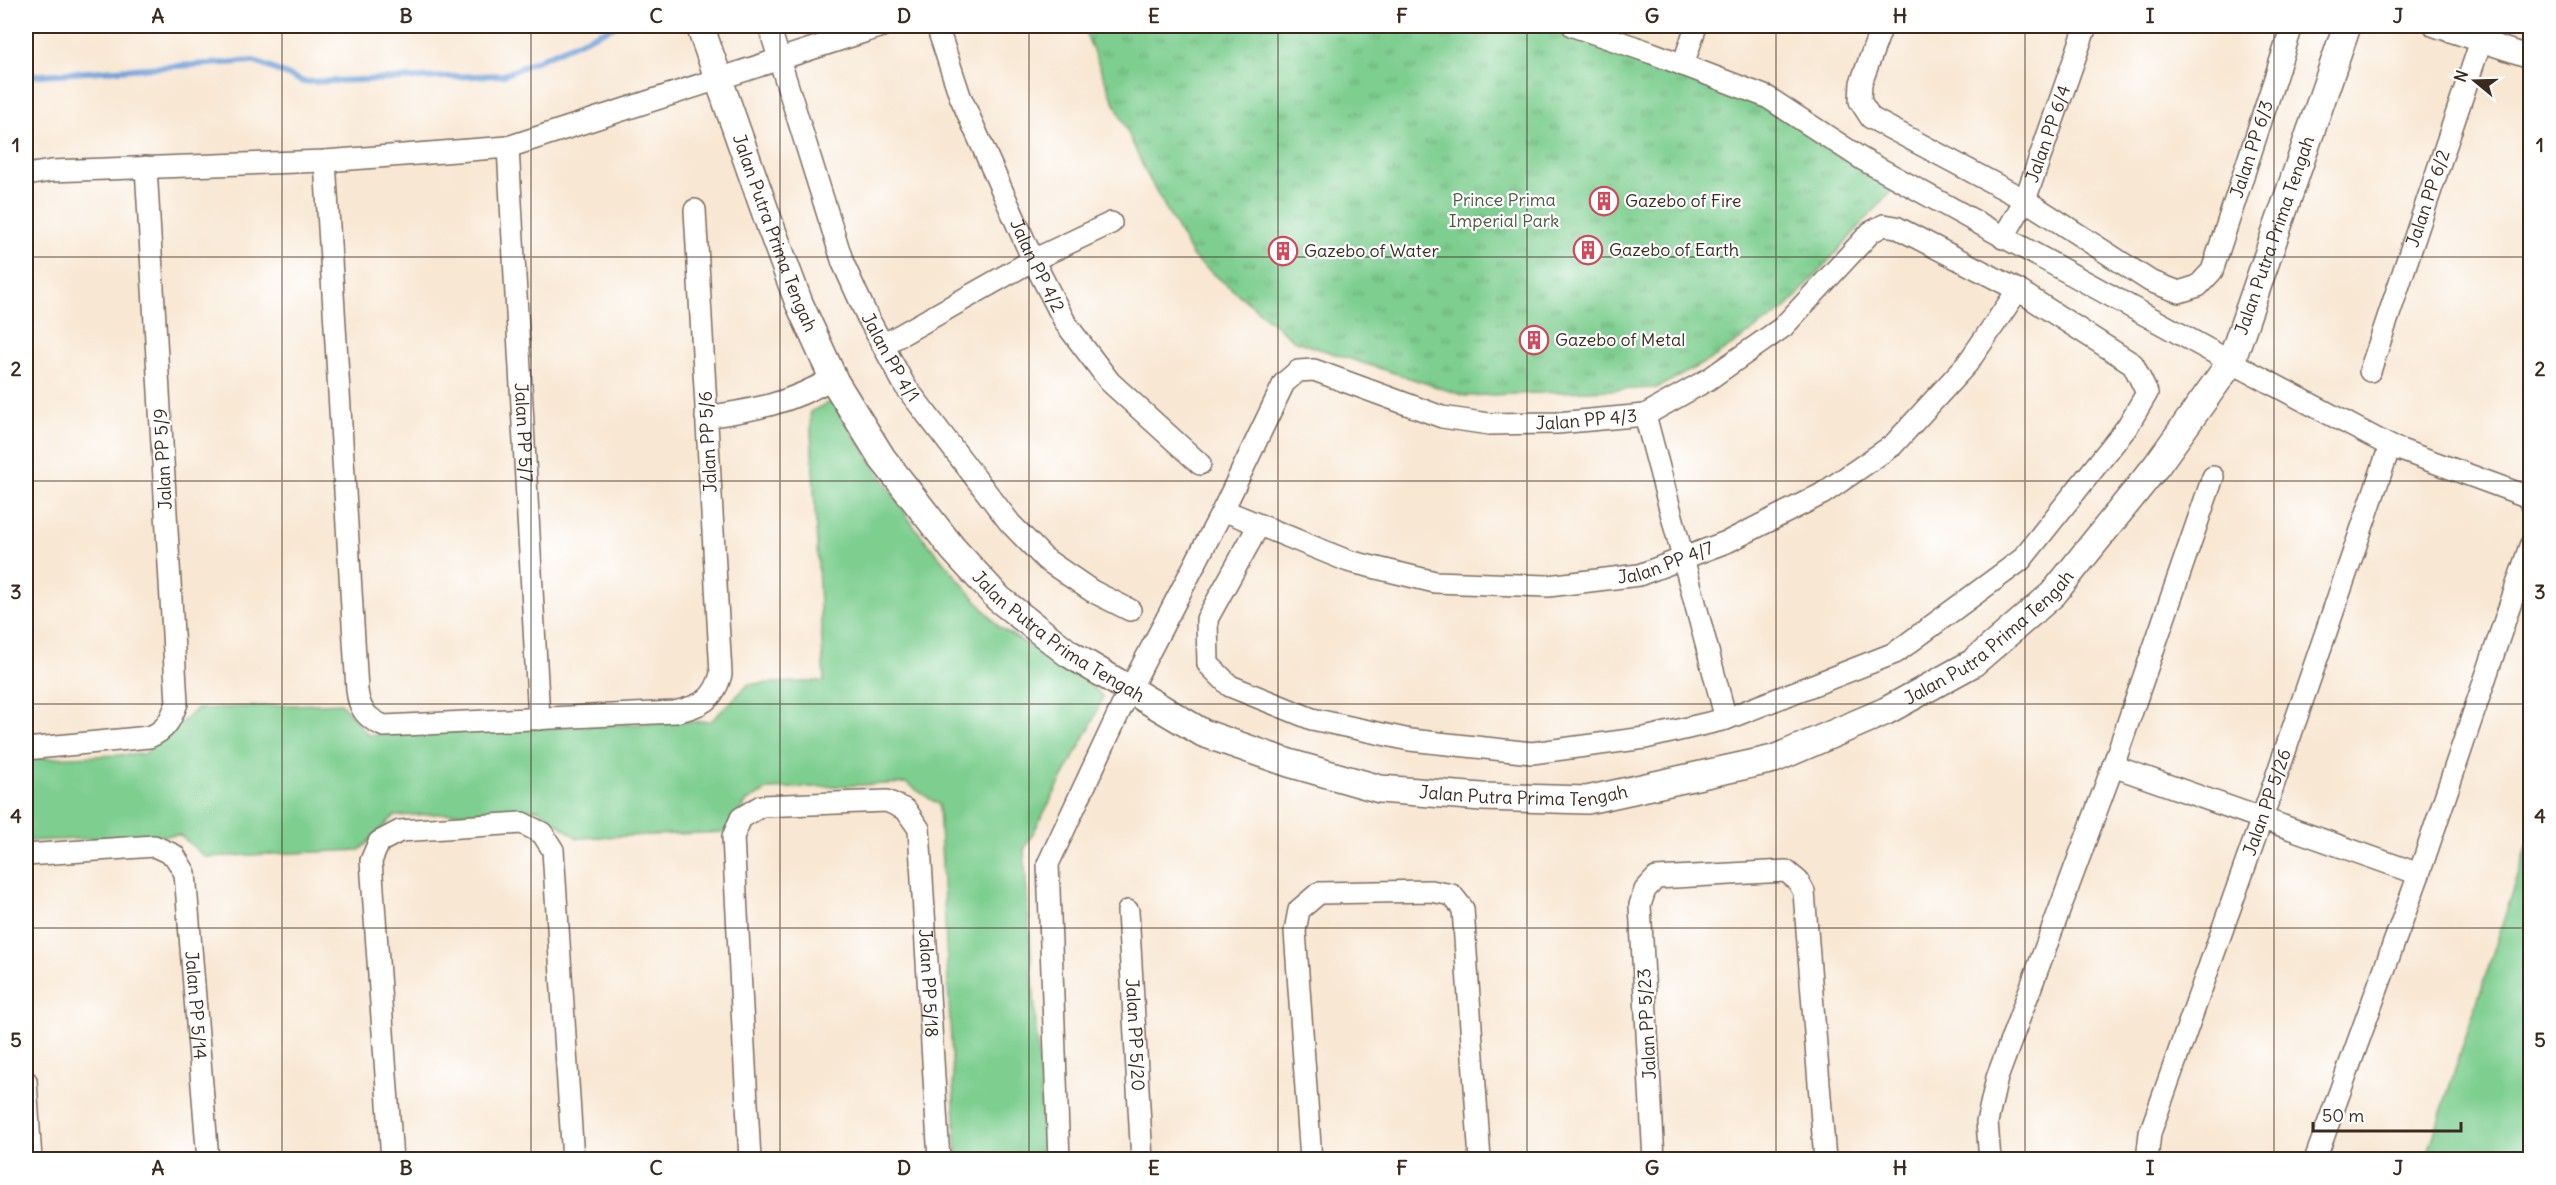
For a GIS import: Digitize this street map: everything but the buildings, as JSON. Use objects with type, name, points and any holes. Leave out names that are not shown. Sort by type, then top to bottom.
[{"type":"street","name":"Jalan Putra Prima Tengah","points":[[700,26],[799,303],[833,378],[882,458],[953,549],[999,599],[1068,653],[1203,733],[1289,763],[1380,789],[1482,797],[1587,800],[1774,759],[1886,711],[1973,663],[2053,594],[2157,465],[2231,362],[2347,26]]},
{"type":"street","name":"Jalan PP 4/1","points":[[769,26],[843,262],[867,316],[905,387],[1010,523],[1046,559],[1092,591],[1130,610]]},
{"type":"street","points":[[26,175],[146,167],[325,161],[508,147],[882,26]]},
{"type":"street","name":"Jalan PP 4/2","points":[[937,26],[960,96],[1033,260],[1066,324],[1110,382],[1200,464]]},
{"type":"street","points":[[1573,26],[1683,64],[1767,97],[1862,159],[2231,362],[2390,446],[2526,496],[2530,502]]},
{"type":"street","points":[[1683,64],[1696,26]]},
{"type":"street","points":[[1882,26],[1861,83],[1860,101],[1871,118],[2025,200]]},
{"type":"street","name":"Jalan PP 6/4","points":[[2002,238],[2025,200],[2086,26]]},
{"type":"street","name":"Jalan PP 6/3","points":[[2025,200],[2150,281],[2179,292],[2198,286],[2212,272],[2292,26]]},
{"type":"street","points":[[2435,26],[2483,33],[2530,57]]},
{"type":"street","name":"Jalan PP 6/2","points":[[2370,371],[2483,33]]},
{"type":"street","name":"Jalan PP 5/7","points":[[508,147],[539,719]]},
{"type":"street","points":[[325,161],[358,703],[371,720],[384,726],[539,719]]},
{"type":"street","name":"Jalan PP 5/9","points":[[26,749],[149,737],[160,733],[171,719],[177,703],[146,167]]},
{"type":"street","name":"Jalan PP 5/6","points":[[539,719],[675,712],[692,708],[717,690],[721,674],[694,210]]},
{"type":"street","points":[[884,345],[1033,260],[1111,224]]},
{"type":"street","name":"Jalan PP 4/3","points":[[1223,510],[1284,383],[1298,370],[1314,370],[1442,417],[1489,424],[1557,423],[1646,415],[1709,379],[1783,327],[1871,232],[1884,225],[1896,227],[2018,290]]},
{"type":"street","points":[[1259,525],[1208,620],[1208,664],[1230,686],[1312,719],[1410,740],[1532,753],[1645,738],[1726,718],[1895,653],[2020,560],[2127,427],[2147,393],[2133,364],[2018,290]]},
{"type":"street","name":"Jalan PP 4/7","points":[[1223,510],[1348,561],[1435,582],[1548,586],[1639,576],[1729,541],[1822,494],[1893,445],[1967,364],[2018,290]]},
{"type":"street","points":[[706,417],[764,408],[803,396],[833,378]]},
{"type":"street","points":[[1646,415],[1726,718]]},
{"type":"street","name":"Jalan PP 5/26","points":[[2147,1160],[2150,1132],[2262,818],[2390,446]]},
{"type":"street","points":[[1990,1160],[1987,1122],[1997,1078],[2113,766],[2213,477]]},
{"type":"street","points":[[1059,1160],[1048,864],[1129,690],[1223,510]]},
{"type":"street","points":[[2314,1160],[2419,874],[2530,546]]},
{"type":"street","points":[[2113,766],[2419,874]]},
{"type":"street","name":"Jalan PP 5/18","points":[[750,1160],[733,837],[741,818],[761,806],[887,801],[906,810],[919,829],[939,1160]]},
{"type":"street","points":[[392,1160],[371,861],[379,842],[400,831],[522,823],[542,832],[553,850],[573,1160]]},
{"type":"street","name":"Jalan PP 5/14","points":[[26,855],[154,846],[174,855],[185,873],[208,1160]]},
{"type":"street","name":"Jalan PP 5/23","points":[[1654,1160],[1640,905],[1645,890],[1656,878],[1786,871],[1798,881],[1804,892],[1825,1160]]},
{"type":"street","points":[[1311,1160],[1295,931],[1299,910],[1319,893],[1431,891],[1452,895],[1463,909],[1480,1160]]},
{"type":"street","name":"Jalan PP 5/20","points":[[1128,911],[1142,1160]]},
{"type":"street","points":[[26,1081],[31,1160]]},
{"type":"green space","name":"Prince Prima Imperial Park","points":[[1083,26],[1547,26],[1620,53],[1737,91],[1897,185],[1785,309],[1711,359],[1657,388],[1465,396],[1295,341],[1193,257],[1146,173]]},
{"type":"green space","points":[[832,401],[915,528],[999,627],[1088,683],[1103,697],[1091,725],[1024,850],[1045,1159],[957,1159],[939,805],[906,783],[769,789],[747,801],[726,832],[577,838],[538,809],[394,816],[360,850],[205,857],[180,835],[26,841],[26,759],[144,754],[197,709],[341,703],[368,735],[711,721],[749,684],[824,681],[810,412]]},
{"type":"green space","points":[[2530,839],[2530,1159],[2426,1159]]},
{"type":"waterway","points":[[26,76],[254,61],[304,82],[504,75],[615,26]]},
{"type":"place","name":"Gazebo of Fire","points":[[1604,201]]},
{"type":"place","name":"Gazebo of Earth","points":[[1588,250]]},
{"type":"place","name":"Gazebo of Water","points":[[1283,251]]},
{"type":"place","name":"Gazebo of Metal","points":[[1534,340]]}]
